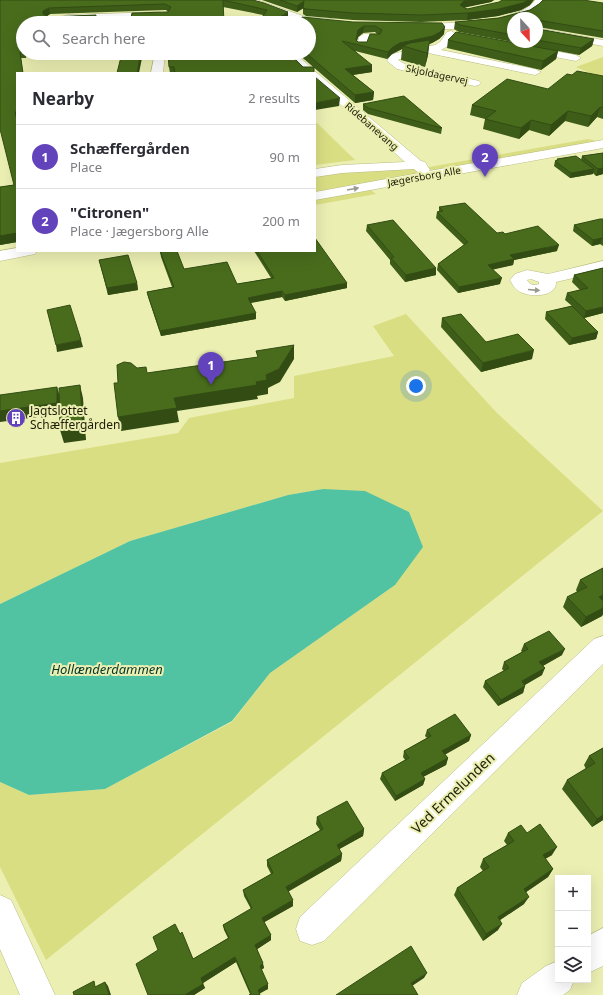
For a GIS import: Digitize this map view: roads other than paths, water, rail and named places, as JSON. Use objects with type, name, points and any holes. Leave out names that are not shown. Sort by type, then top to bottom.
[{"type":"street","points":[[246,0],[296,16]]},
{"type":"street","points":[[407,26],[451,32],[525,13],[534,8],[540,0]]},
{"type":"street","points":[[305,16],[328,12]]},
{"type":"street","points":[[498,20],[507,24]]},
{"type":"street","points":[[316,22],[345,23]]},
{"type":"street","points":[[362,46],[364,37],[379,38],[380,25]]},
{"type":"street","name":"Skjoldagervej","points":[[451,32],[444,44],[399,55],[392,61],[401,67],[475,83]]},
{"type":"street","points":[[543,32],[603,43]]},
{"type":"street","name":"Skjoldagervej","points":[[406,44],[464,58],[534,72]]},
{"type":"street","points":[[522,48],[576,58]]},
{"type":"street","points":[[158,72],[159,60]]},
{"type":"street","points":[[296,60],[310,72]]},
{"type":"street","name":"Ridebanevang","points":[[316,77],[428,176]]},
{"type":"street","name":"Jægersborg Alle","points":[[316,172],[436,164],[601,139]]},
{"type":"street","name":"Jægersborg Alle","points":[[316,196],[428,176],[601,139]]},
{"type":"street","points":[[0,256],[23,252]]},
{"type":"street","points":[[546,279],[603,266]]},
{"type":"street","name":"Ved Ermelunden","points":[[312,929],[600,656]]},
{"type":"street","points":[[0,911],[38,995]]},
{"type":"street","points":[[591,954],[603,945]]},
{"type":"street","points":[[534,995],[555,980]]},
{"type":"water","name":"Hollænderdammen","points":[[323,489],[365,491],[409,512],[423,547],[395,585],[270,673],[232,721],[105,789],[29,795],[0,782],[0,604],[130,541],[288,495]]},
{"type":"place","name":"\"Citronen\"","points":[[485,177]]},
{"type":"place","name":"Schæffergården","points":[[211,385]]},
{"type":"place","name":"Jagtslottet Schæffergården","points":[[16,418]]}]
